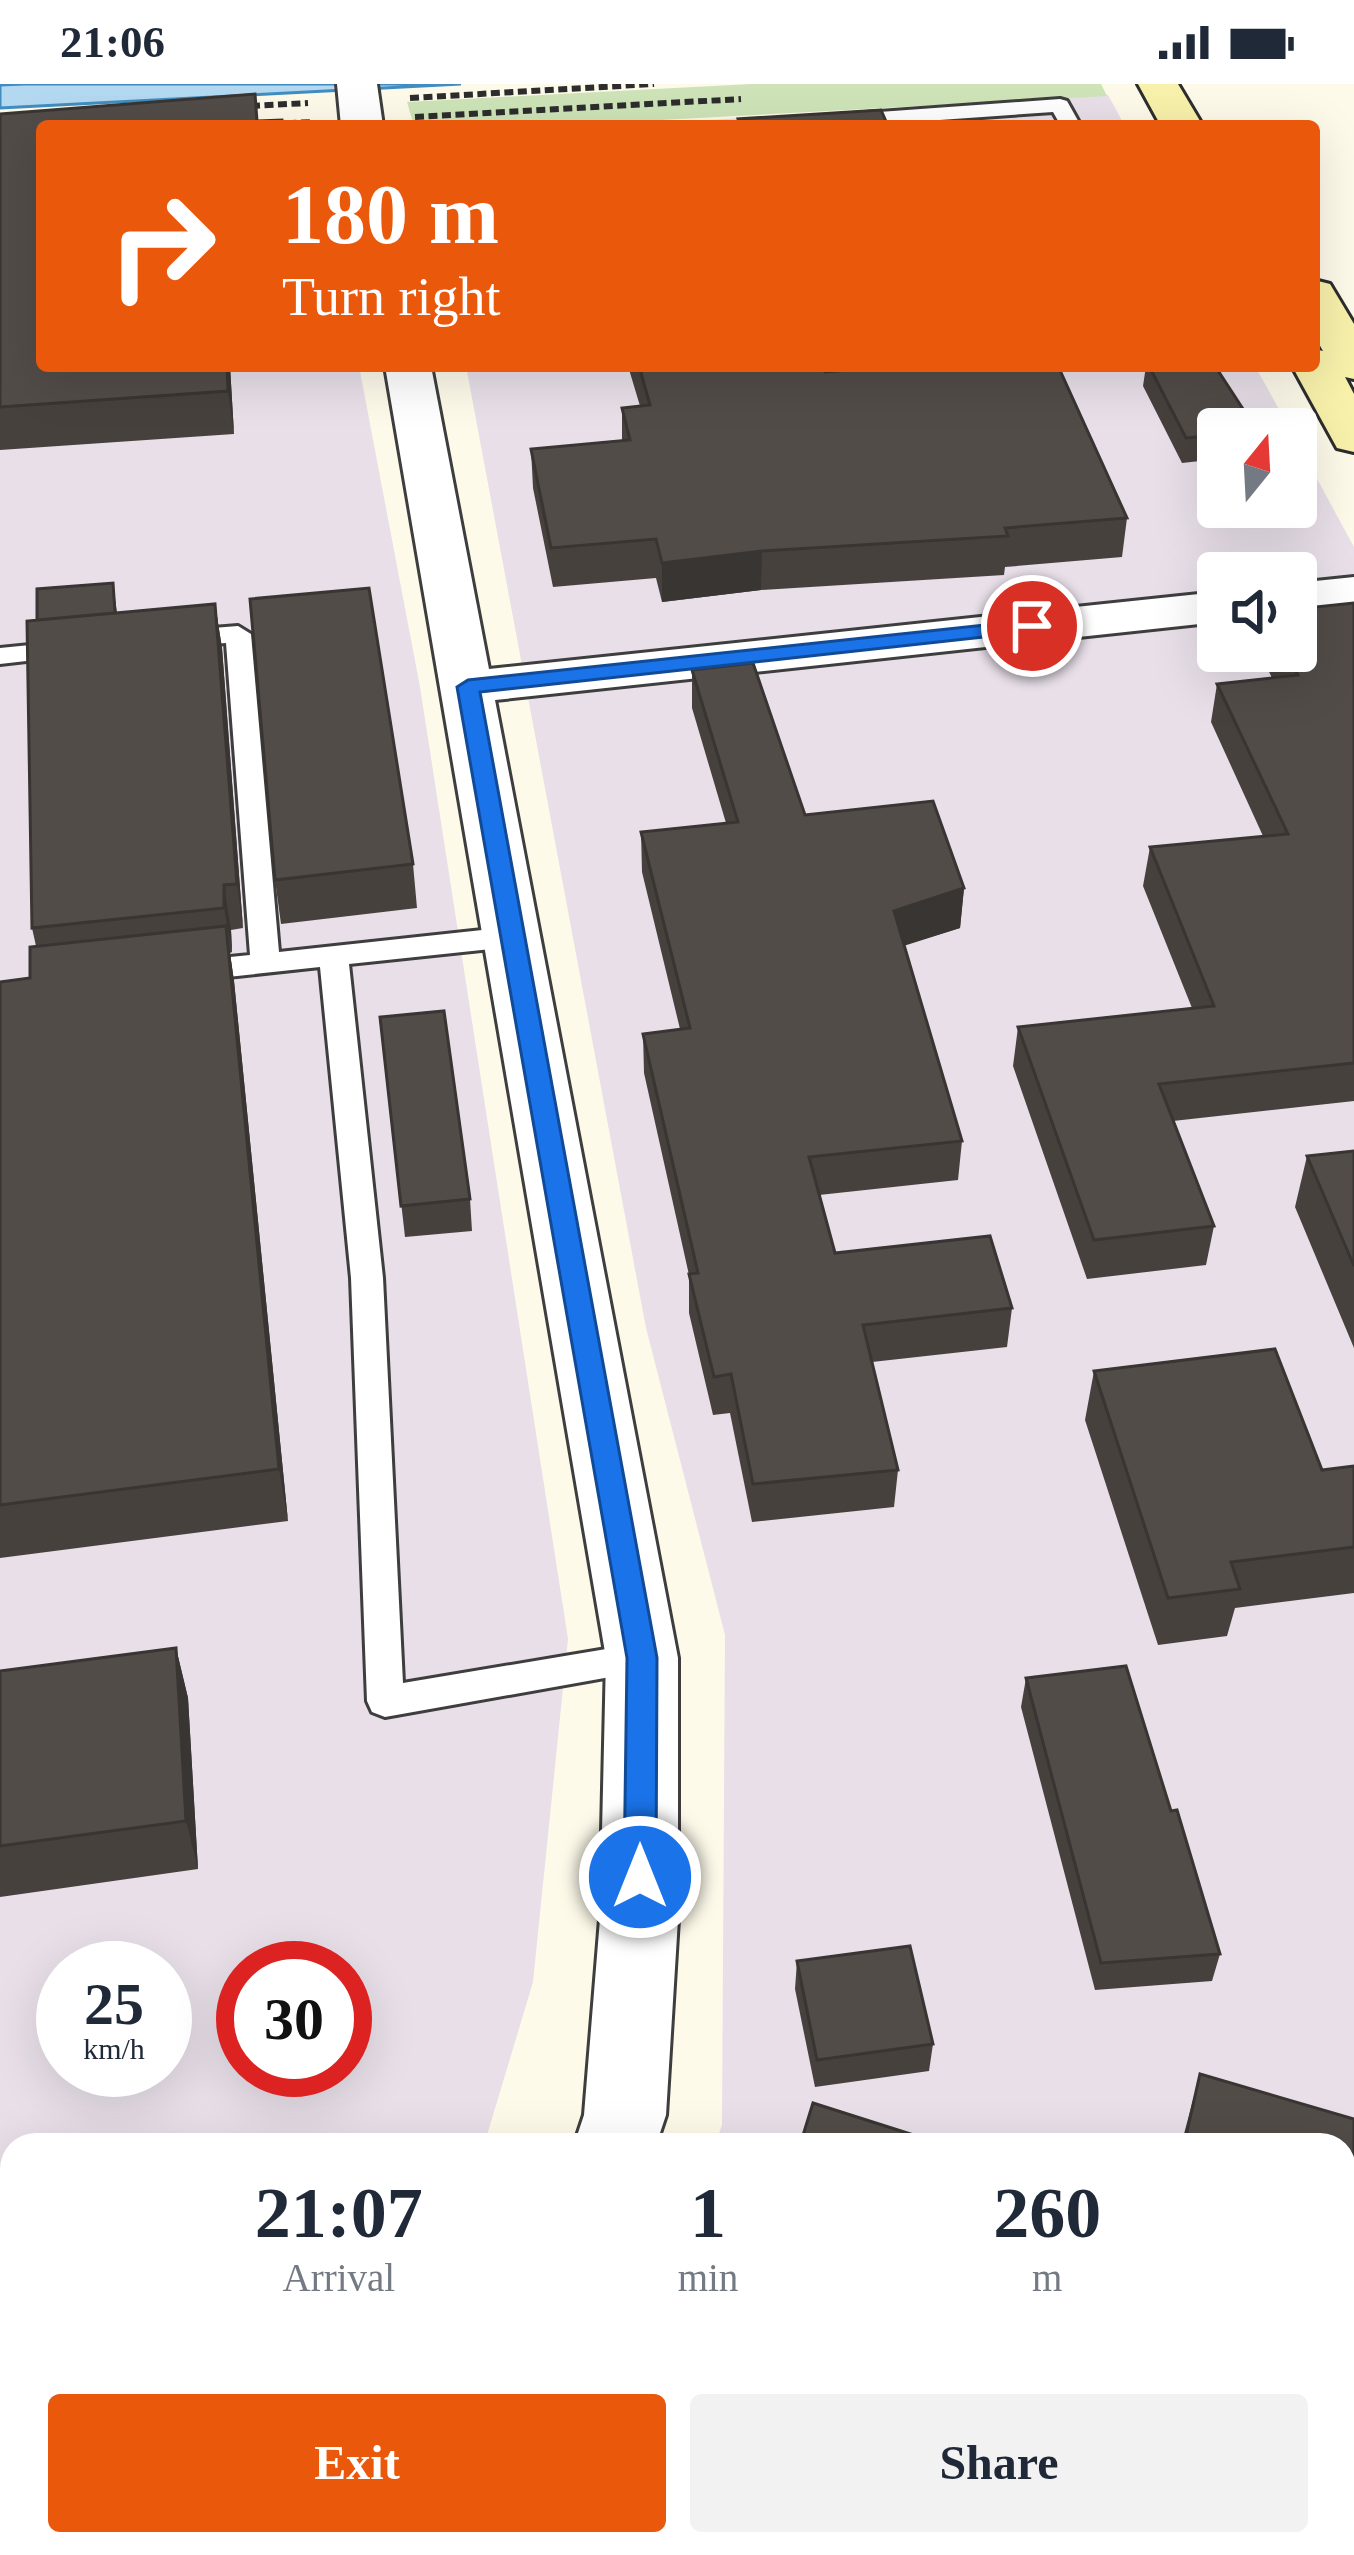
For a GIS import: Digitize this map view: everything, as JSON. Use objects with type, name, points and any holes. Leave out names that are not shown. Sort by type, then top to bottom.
[{"type":"street","points":[[1158,84],[1179,120]]},
{"type":"street","points":[[1196,84],[1216,120]]},
{"type":"street","points":[[1320,304],[1354,364]]},
{"type":"street","points":[[409,372],[642,1658],[639,1919],[625,2115],[619,2133]]},
{"type":"street","points":[[1319,372],[1354,438]]},
{"type":"street","points":[[1317,596],[1354,592]]},
{"type":"street","points":[[468,687],[1197,609]]},
{"type":"lane","points":[[851,120],[1060,105],[1068,120]]},
{"type":"lane","points":[[143,642],[238,634],[265,963]]},
{"type":"lane","points":[[0,656],[95,647]]},
{"type":"lane","points":[[154,975],[511,938]]},
{"type":"lane","points":[[334,956],[367,1278],[385,1701],[642,1658]]},
{"type":"path","points":[[235,107],[354,106],[654,84]]},
{"type":"path","points":[[416,117],[762,98]]},
{"type":"path","points":[[288,120],[354,106]]},
{"type":"shaded area","points":[[1108,95],[1122,120],[708,120]]},
{"type":"shaded area","points":[[0,148],[36,335],[36,372],[360,372],[420,687],[568,1639],[533,1982],[488,2133],[0,2133]]},
{"type":"shaded area","points":[[467,372],[1258,372],[1278,408],[1197,408],[1197,528],[1317,528],[1317,479],[1354,547],[1354,2133],[719,2133],[725,1635],[646,1328]]},
{"type":"green space","points":[[751,84],[1101,84],[1107,96],[659,120],[412,120],[407,102]]},
{"type":"water","points":[[461,84],[0,108],[0,85]]},
{"type":"building","points":[[255,94],[257,120],[36,120],[36,372],[227,372],[228,391],[0,407],[0,114]]},
{"type":"building","points":[[881,110],[885,120],[738,120]]},
{"type":"building","points":[[641,372],[1061,372],[1127,518],[1005,528],[1008,536],[762,551],[662,563],[656,539],[551,548],[531,449],[630,440],[622,408],[650,405]]},
{"type":"building","points":[[1152,372],[1219,372],[1242,408],[1197,408],[1197,437],[1186,438]]},
{"type":"building","points":[[113,583],[115,613],[37,620],[37,589]]},
{"type":"building","points":[[369,588],[413,864],[275,880],[250,599]]},
{"type":"building","points":[[1354,603],[1354,1063],[1159,1084],[1214,1226],[1094,1240],[1018,1027],[1214,1006],[1150,847],[1288,834],[1217,684],[1317,672],[1317,607]]},
{"type":"building","points":[[215,604],[237,884],[224,885],[224,908],[32,928],[27,621]]},
{"type":"building","points":[[753,663],[805,815],[933,801],[964,888],[894,911],[962,1141],[809,1157],[835,1253],[990,1236],[1012,1308],[863,1325],[898,1470],[753,1484],[731,1374],[714,1377],[689,1274],[698,1273],[643,1034],[690,1028],[641,832],[738,822],[692,670]]},
{"type":"building","points":[[226,926],[279,1469],[0,1505],[0,982],[30,978],[30,947]]},
{"type":"building","points":[[444,1011],[470,1199],[401,1206],[380,1017]]},
{"type":"building","points":[[1354,1151],[1354,1266],[1307,1156]]},
{"type":"building","points":[[1275,1349],[1322,1470],[1354,1466],[1354,1547],[1231,1562],[1240,1589],[1168,1598],[1094,1371]]},
{"type":"building","points":[[176,1648],[186,1821],[0,1846],[0,1671]]},
{"type":"building","points":[[1126,1666],[1171,1811],[1177,1810],[1220,1954],[1101,1963],[1026,1678]]},
{"type":"building","points":[[910,1946],[933,2044],[817,2060],[797,1961]]},
{"type":"building","points":[[1200,2074],[1354,2119],[1354,2133],[1187,2133]]},
{"type":"building","points":[[813,2103],[907,2133],[804,2133]]},
{"type":"route","points":[[640,1877],[642,1658],[468,687],[1032,626]]}]
